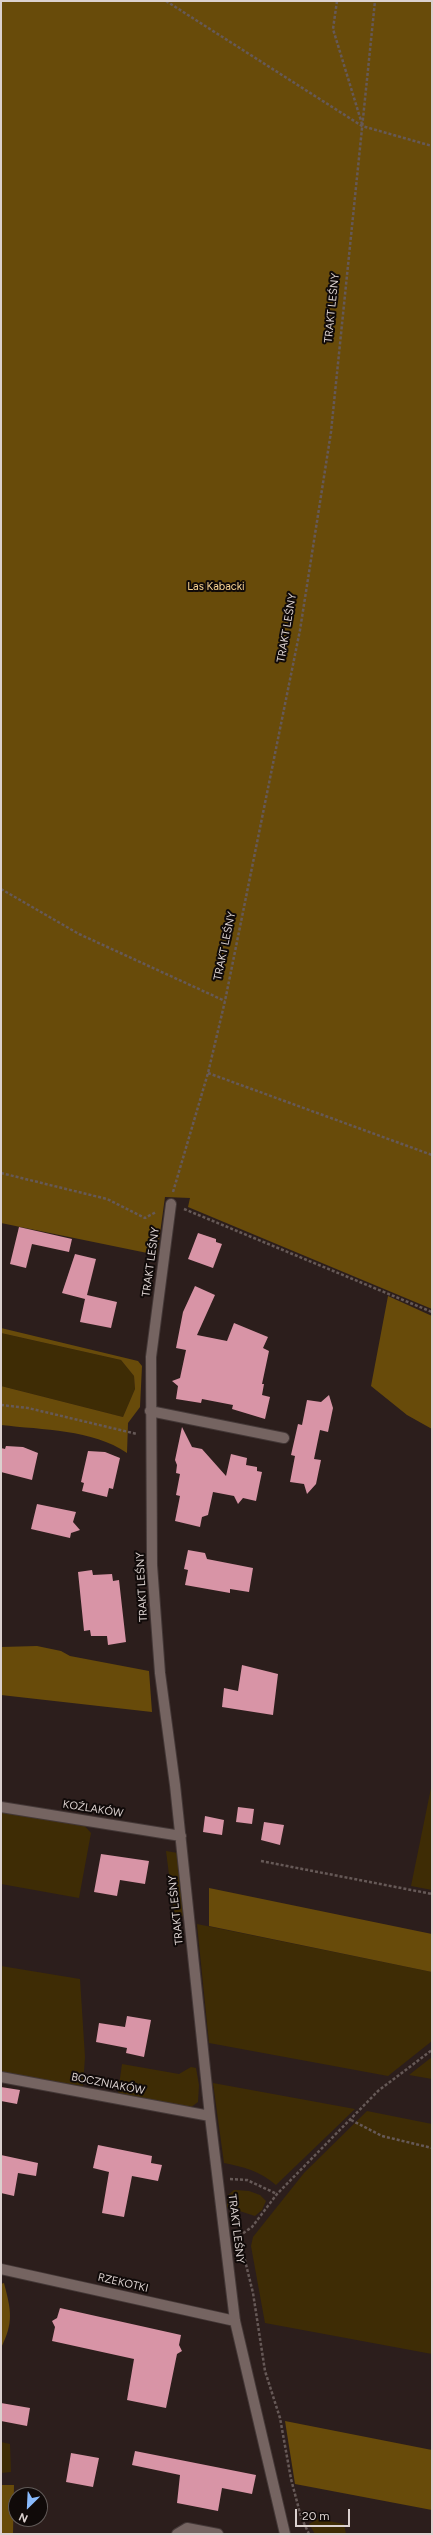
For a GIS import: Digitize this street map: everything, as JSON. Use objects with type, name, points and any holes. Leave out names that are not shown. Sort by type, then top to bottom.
[{"type":"street","name":"TRAKT LEŚNY","points":[[171,1204],[152,1344],[150,1411],[152,1565],[159,1665],[181,1836],[210,2116],[235,2321],[285,2534]]},
{"type":"street","points":[[150,1411],[284,1438]]},
{"type":"street","name":"KOŹLAKÓW","points":[[1,1807],[181,1836]]},
{"type":"street","name":"BOCZNIAKÓW","points":[[1,2077],[210,2116]]},
{"type":"street","name":"RZEKOTKI","points":[[3,2269],[235,2321]]},
{"type":"street","points":[[177,2534],[188,2528],[218,2534]]},
{"type":"path","points":[[166,1],[362,126],[432,146]]},
{"type":"path","points":[[337,1],[333,29],[362,126]]},
{"type":"path","name":"TRAKT LEŚNY","points":[[171,1204],[208,1073],[225,1001],[262,827],[303,614],[331,432],[375,1]]},
{"type":"path","points":[[1,889],[79,934],[225,1001]]},
{"type":"path","points":[[208,1073],[432,1155]]},
{"type":"path","points":[[1,1173],[107,1199],[145,1218],[171,1204],[432,1312]]},
{"type":"path","points":[[1,1405],[28,1408],[126,1432],[150,1435]]},
{"type":"path","points":[[261,1861],[432,1894]]},
{"type":"path","points":[[225,2238],[238,2236],[252,2227],[277,2194],[378,2091],[432,2050]]},
{"type":"path","points":[[351,2120],[382,2136],[432,2148]]},
{"type":"path","points":[[217,2178],[247,2180],[277,2194]]},
{"type":"path","points":[[238,2236],[242,2244],[253,2293],[265,2372],[280,2418],[291,2479],[301,2517],[309,2534]]},
{"type":"shaded area","points":[[1,1333],[121,1360],[134,1376],[135,1389],[123,1417],[1,1386]]},
{"type":"shaded area","points":[[432,1783],[432,1890],[411,1886]]},
{"type":"shaded area","points":[[1,1812],[83,1824],[91,1833],[79,1898],[1,1884]]},
{"type":"shaded area","points":[[166,1851],[178,1853],[184,1916],[174,1914]]},
{"type":"shaded area","points":[[197,1924],[432,1972],[432,2041],[388,2076],[209,2043]]},
{"type":"shaded area","points":[[1,1966],[80,1979],[85,2057],[83,2086],[1,2073]]},
{"type":"shaded area","points":[[432,2057],[432,2079],[409,2075]]},
{"type":"shaded area","points":[[122,2064],[179,2074],[191,2067],[196,2068],[199,2085],[198,2102],[190,2108],[122,2095],[118,2092]]},
{"type":"shaded area","points":[[213,2083],[355,2109],[276,2185],[264,2176],[252,2170],[224,2163]]},
{"type":"shaded area","points":[[367,2111],[432,2124],[432,2354],[265,2323],[251,2246],[253,2237],[304,2173]]},
{"type":"shaded area","points":[[234,2190],[249,2191],[260,2195],[266,2201],[262,2210],[255,2216],[227,2207],[228,2195]]},
{"type":"shaded area","points":[[1,2442],[10,2444],[11,2472],[1,2473]]},
{"type":"shaded area","points":[[318,2519],[344,2524],[346,2534],[315,2534],[309,2524]]},
{"type":"green space","name":"Las Kabacki","points":[[1,1],[432,1],[432,1309],[188,1207],[190,1198],[165,1197],[157,1255],[1,1223]]},
{"type":"green space","points":[[388,1296],[432,1316],[432,1429],[407,1415],[371,1386]]},
{"type":"green space","points":[[1,1328],[138,1361],[142,1366],[140,1407],[128,1423],[127,1453],[113,1445],[83,1435],[1,1425],[1,1386],[123,1417],[135,1389],[134,1376],[121,1360],[1,1333]]},
{"type":"green space","points":[[37,1646],[61,1651],[70,1656],[149,1671],[152,1712],[1,1695],[1,1647]]},
{"type":"green space","points":[[209,1888],[432,1934],[432,1972],[209,1926]]},
{"type":"green space","points":[[4,2283],[10,2309],[10,2323],[1,2348],[1,2284]]},
{"type":"green space","points":[[285,2421],[432,2450],[432,2510],[295,2484]]},
{"type":"green space","points":[[1,2485],[14,2485],[14,2487],[8,2487],[8,2527],[13,2527],[13,2534],[1,2534]]},
{"type":"building","points":[[19,1227],[72,1239],[69,1252],[32,1244],[26,1268],[10,1264]]},
{"type":"building","points":[[198,1233],[216,1239],[216,1242],[222,1244],[213,1268],[188,1259]]},
{"type":"building","points":[[75,1254],[96,1259],[87,1295],[117,1302],[111,1328],[80,1322],[85,1299],[62,1293]]},
{"type":"building","points":[[195,1286],[215,1295],[197,1335],[227,1341],[234,1323],[268,1337],[263,1348],[269,1351],[262,1384],[264,1384],[262,1395],[270,1397],[265,1419],[232,1409],[233,1405],[202,1399],[201,1403],[176,1399],[178,1386],[172,1381],[180,1378],[186,1350],[176,1348],[183,1312]]},
{"type":"building","points":[[329,1395],[333,1408],[328,1432],[320,1430],[314,1459],[321,1460],[316,1484],[307,1494],[304,1484],[290,1482],[295,1456],[291,1455],[298,1424],[302,1425],[307,1400],[321,1402]]},
{"type":"building","points":[[182,1427],[192,1447],[202,1449],[226,1476],[231,1454],[247,1458],[246,1465],[257,1467],[257,1471],[262,1472],[256,1501],[243,1498],[238,1504],[234,1496],[213,1492],[208,1515],[202,1517],[200,1527],[175,1521],[180,1496],[176,1495],[180,1474],[176,1473],[177,1465],[175,1460]]},
{"type":"building","points":[[6,1446],[23,1447],[38,1453],[32,1480],[1,1472],[1,1448],[5,1449]]},
{"type":"building","points":[[88,1451],[105,1452],[120,1458],[113,1489],[109,1488],[107,1497],[82,1491],[84,1483],[81,1482]]},
{"type":"building","points":[[37,1504],[76,1512],[73,1522],[80,1530],[71,1533],[70,1538],[31,1529]]},
{"type":"building","points":[[188,1550],[205,1553],[207,1559],[253,1568],[249,1592],[230,1589],[230,1593],[185,1585],[188,1570],[184,1569]]},
{"type":"building","points":[[92,1570],[93,1575],[112,1574],[113,1581],[119,1580],[126,1642],[108,1645],[107,1636],[91,1636],[90,1630],[84,1631],[78,1572]]},
{"type":"building","points":[[242,1665],[278,1674],[273,1715],[222,1707],[224,1688],[238,1691]]},
{"type":"building","points":[[238,1807],[254,1809],[252,1824],[236,1822]]},
{"type":"building","points":[[205,1816],[224,1820],[222,1835],[203,1832]]},
{"type":"building","points":[[264,1822],[284,1825],[280,1845],[261,1840]]},
{"type":"building","points":[[101,1854],[149,1861],[145,1884],[120,1880],[117,1896],[94,1892]]},
{"type":"building","points":[[127,2016],[151,2020],[144,2057],[126,2053],[127,2048],[96,2042],[99,2023],[125,2027]]},
{"type":"building","points":[[1,2087],[20,2090],[17,2104],[1,2101]]},
{"type":"building","points":[[98,2145],[152,2156],[151,2163],[162,2165],[158,2181],[132,2176],[124,2217],[102,2213],[109,2172],[93,2168]]},
{"type":"building","points":[[1,2155],[38,2163],[36,2176],[18,2173],[14,2196],[1,2193]]},
{"type":"building","points":[[60,2308],[181,2335],[179,2345],[182,2351],[177,2354],[166,2408],[127,2400],[134,2359],[52,2341],[55,2327],[52,2321],[57,2318]]},
{"type":"building","points":[[1,2403],[30,2408],[27,2426],[1,2421]]},
{"type":"building","points":[[135,2451],[256,2475],[252,2494],[222,2488],[218,2511],[177,2503],[180,2475],[132,2465]]},
{"type":"building","points":[[71,2453],[99,2458],[93,2487],[66,2482]]}]
